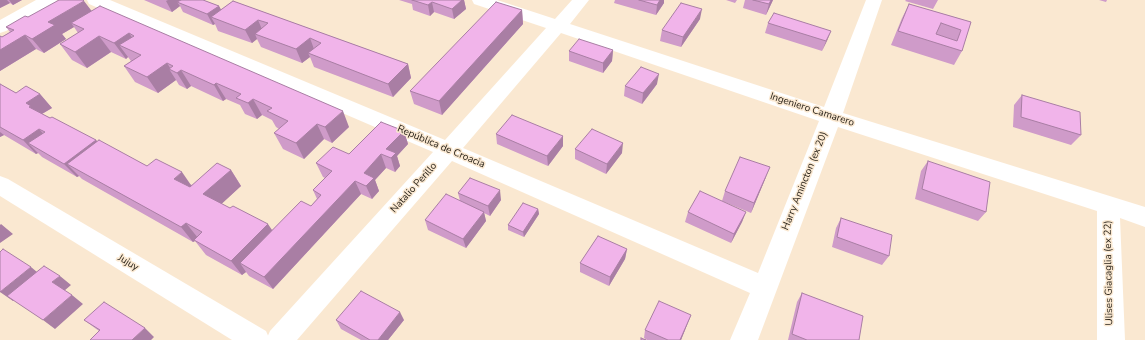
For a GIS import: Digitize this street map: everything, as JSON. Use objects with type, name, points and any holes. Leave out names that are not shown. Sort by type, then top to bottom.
[{"type":"street","points":[[0,27],[49,0]]},
{"type":"street","name":"República de Croacia","points":[[95,0],[448,150],[763,287]]},
{"type":"street","name":"Ingeniero Camarero","points":[[480,0],[831,117],[1145,217]]},
{"type":"street","name":"Natalio Perillo","points":[[280,340],[580,0]]},
{"type":"street","name":"Harry Amincton (ex 20)","points":[[744,340],[763,287],[831,117],[869,1]]},
{"type":"street","name":"Jujuy","points":[[0,185],[256,340]]},
{"type":"street","name":"Ulises Giacaglia (ex 22)","points":[[1108,205],[1111,340]]},
{"type":"building","points":[[59,0],[84,1],[48,22],[55,25],[32,39],[25,35],[0,50],[0,36],[2,37],[14,30],[6,27]]},
{"type":"building","points":[[181,0],[203,0],[219,6],[207,14],[177,2]]},
{"type":"building","points":[[412,0],[462,0],[452,9],[432,2],[428,5]]},
{"type":"building","points":[[639,0],[660,0],[657,5]]},
{"type":"building","points":[[753,0],[771,0],[769,4]]},
{"type":"building","points":[[233,1],[408,64],[388,84],[308,53],[321,43],[310,38],[296,49],[255,34],[268,23],[258,20],[245,30],[211,17]]},
{"type":"building","points":[[496,2],[522,10],[439,101],[410,91]]},
{"type":"building","points":[[681,3],[702,9],[683,37],[662,30]]},
{"type":"building","points":[[909,4],[971,22],[962,51],[898,31]],"holes":[[[941,23],[961,30],[957,41],[936,34]]]},
{"type":"building","points":[[100,6],[343,111],[325,127],[317,124],[296,143],[274,133],[288,121],[267,111],[272,108],[253,99],[248,103],[236,98],[241,94],[216,83],[214,85],[181,70],[177,73],[169,69],[173,66],[167,63],[147,77],[124,66],[141,55],[119,45],[134,36],[129,33],[114,43],[99,36],[75,52],[60,44],[84,29],[71,23]]},
{"type":"building","points":[[774,13],[831,31],[826,41],[768,23]]},
{"type":"building","points":[[579,39],[613,50],[603,63],[569,51]]},
{"type":"building","points":[[641,67],[659,74],[643,93],[625,86]]},
{"type":"building","points":[[0,84],[16,93],[26,86],[40,94],[26,103],[31,106],[29,107],[96,140],[64,164],[28,143],[45,132],[39,129],[23,140],[0,127]]},
{"type":"building","points":[[1022,95],[1080,112],[1081,135],[1021,117]]},
{"type":"building","points":[[512,115],[563,136],[547,156],[496,134]]},
{"type":"building","points":[[381,122],[404,131],[386,149],[396,153],[391,158],[381,154],[364,173],[374,178],[366,186],[355,181],[264,277],[240,263],[301,201],[311,206],[321,195],[313,190],[332,171],[316,163],[333,147],[349,154]]},
{"type":"building","points":[[592,129],[623,143],[607,164],[575,149]]},
{"type":"building","points":[[99,140],[147,166],[156,159],[182,172],[174,179],[190,187],[217,163],[231,170],[203,194],[230,208],[233,206],[268,224],[231,261],[194,240],[202,232],[186,223],[181,227],[67,164]]},
{"type":"building","points":[[740,157],[770,167],[754,203],[725,191]]},
{"type":"building","points":[[928,161],[990,182],[986,212],[922,189]]},
{"type":"building","points":[[470,178],[500,190],[488,206],[458,193]]},
{"type":"building","points":[[700,191],[746,212],[734,234],[688,212]]},
{"type":"building","points":[[446,194],[484,212],[463,239],[425,220]]},
{"type":"building","points":[[523,203],[538,209],[523,232],[508,225]]},
{"type":"building","points":[[841,218],[892,235],[889,256],[837,237]]},
{"type":"building","points":[[598,236],[627,249],[610,277],[580,263]]},
{"type":"building","points":[[3,249],[31,267],[0,292],[0,252]]},
{"type":"building","points":[[44,266],[60,276],[52,282],[72,295],[43,320],[7,296]]},
{"type":"building","points":[[361,291],[400,312],[378,340],[370,340],[336,320]]},
{"type":"building","points":[[802,293],[863,316],[859,340],[807,340],[792,334]]},
{"type":"building","points":[[659,301],[691,315],[680,340],[668,340],[645,330]]},
{"type":"building","points":[[104,302],[145,328],[132,340],[90,340],[100,330],[84,320]]}]
